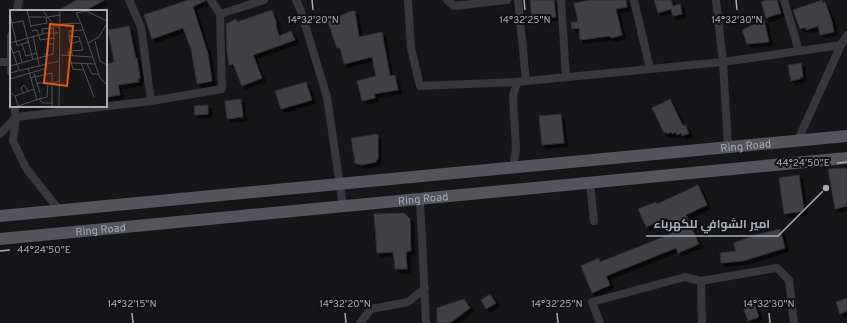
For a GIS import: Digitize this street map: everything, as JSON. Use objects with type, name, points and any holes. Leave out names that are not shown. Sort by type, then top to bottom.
[{"type":"main road","name":"Ring Road","points":[[0,216],[847,136]]},
{"type":"main road","name":"Ring Road","points":[[0,239],[847,158]]},
{"type":"main road","points":[[581,161],[586,183]]},
{"type":"street","points":[[17,10],[19,0]]},
{"type":"street","points":[[129,0],[141,28],[151,101]]},
{"type":"street","points":[[107,106],[151,101],[222,89],[220,14],[211,0]]},
{"type":"street","points":[[220,14],[264,0]]},
{"type":"street","points":[[296,0],[301,11],[327,97],[343,206]]},
{"type":"street","points":[[408,0],[411,48],[420,86],[522,81],[723,62],[841,45]]},
{"type":"street","points":[[447,0],[454,6],[507,0]]},
{"type":"street","points":[[513,167],[516,149],[513,96],[522,81],[518,0]]},
{"type":"street","points":[[562,0],[566,77]]},
{"type":"street","points":[[634,0],[650,69]]},
{"type":"street","points":[[716,0],[723,62],[728,147]]},
{"type":"street","points":[[784,0],[799,51]]},
{"type":"street","points":[[798,140],[841,45],[847,35]]},
{"type":"street","points":[[14,107],[16,117],[13,141],[26,168],[59,210]]},
{"type":"street","points":[[0,134],[16,117],[100,107]]},
{"type":"street","points":[[586,183],[594,221]]},
{"type":"street","points":[[420,199],[426,323]]},
{"type":"street","points":[[600,323],[592,302],[685,277],[701,281],[777,268],[789,280],[794,323]]},
{"type":"street","points":[[701,281],[702,323]]},
{"type":"street","points":[[360,323],[372,310],[408,302],[425,288]]},
{"type":"building","points":[[77,0],[104,0],[87,10],[59,10]]},
{"type":"building","points":[[188,0],[206,0],[193,7],[208,54],[212,81],[197,84],[191,49],[183,28],[152,39],[144,15]]},
{"type":"building","points":[[530,0],[554,0],[556,17],[532,20]]},
{"type":"building","points":[[591,0],[626,0],[627,7],[616,9],[622,35],[611,38],[610,36],[580,40],[579,28],[572,29],[571,22],[578,22],[574,3]]},
{"type":"building","points":[[654,0],[671,0],[673,6],[680,4],[682,14],[673,16],[671,9],[658,13]]},
{"type":"building","points":[[767,0],[777,0],[781,13],[766,18],[761,2]]},
{"type":"building","points":[[822,0],[823,3],[825,2],[834,32],[820,35],[818,26],[806,30],[806,27],[800,29],[793,10]]},
{"type":"building","points":[[272,10],[279,36],[291,31],[295,40],[253,55],[262,78],[242,86],[233,64],[229,65],[226,24],[236,19],[237,22]]},
{"type":"building","points":[[355,11],[359,37],[382,32],[390,76],[395,75],[398,90],[374,94],[375,98],[362,101],[357,81],[376,76],[372,57],[344,64],[340,48],[337,48],[327,20]]},
{"type":"building","points":[[764,20],[769,42],[747,44],[742,30]]},
{"type":"building","points":[[129,26],[136,59],[137,58],[140,78],[138,78],[139,82],[118,85],[120,95],[107,97],[107,64],[114,62],[108,30]]},
{"type":"building","points":[[801,63],[803,77],[791,81],[788,65]]},
{"type":"building","points":[[306,82],[312,100],[281,109],[275,91]]},
{"type":"building","points":[[241,99],[243,117],[227,119],[225,101]]},
{"type":"building","points":[[670,99],[683,126],[685,125],[689,133],[682,136],[681,133],[677,135],[676,132],[672,134],[671,132],[667,134],[666,132],[664,133],[652,108]]},
{"type":"building","points":[[208,105],[208,114],[195,115],[194,106]]},
{"type":"building","points":[[561,114],[564,143],[542,145],[539,116]]},
{"type":"building","points":[[378,134],[378,158],[376,162],[361,165],[355,163],[351,138]]},
{"type":"building","points":[[828,169],[847,169],[847,206],[835,209]]},
{"type":"building","points":[[799,175],[804,211],[784,214],[779,178]]},
{"type":"building","points":[[698,185],[707,205],[686,215],[699,244],[678,253],[676,248],[606,276],[610,285],[592,293],[581,266],[599,258],[600,262],[673,233],[667,218],[646,227],[638,209],[656,202],[657,204]]},
{"type":"building","points":[[404,213],[410,219],[411,251],[406,252],[407,269],[395,269],[393,252],[377,253],[374,214]]},
{"type":"building","points":[[780,229],[785,248],[743,261],[721,263],[720,253],[736,251],[734,243],[756,235]]},
{"type":"building","points":[[490,294],[496,303],[486,309],[481,300]]},
{"type":"building","points":[[847,298],[847,311],[840,314],[836,302]]},
{"type":"building","points":[[464,299],[470,308],[450,323],[437,323],[437,308]]},
{"type":"building","points":[[754,303],[759,317],[748,321],[743,307]]},
{"type":"place","name":"امير الشوافي للكهرباء","points":[[826,188]]}]
